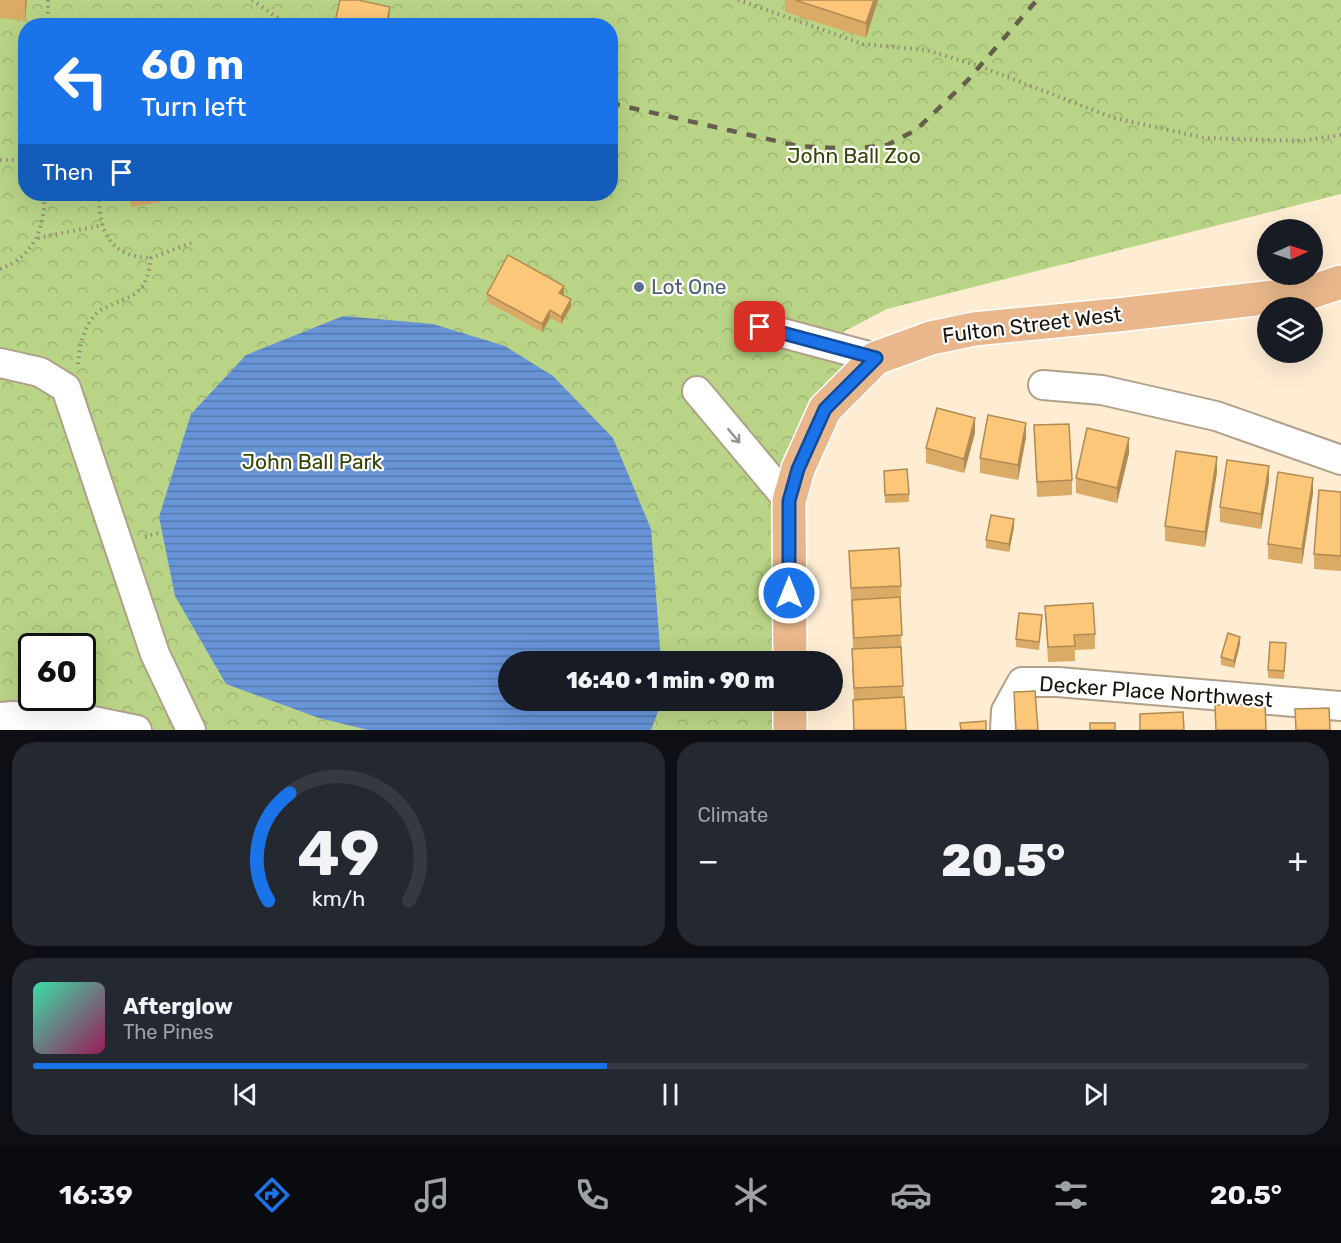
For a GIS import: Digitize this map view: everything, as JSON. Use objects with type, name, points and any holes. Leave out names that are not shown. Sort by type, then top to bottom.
[{"type":"main road","name":"Fulton Street West","points":[[790,651],[789,501],[798,469],[825,409],[876,358],[931,338],[974,329],[1308,293],[1341,282]]},
{"type":"main road","points":[[790,711],[790,730]]},
{"type":"street","points":[[760,327],[876,358]]},
{"type":"street","points":[[0,363],[40,372],[66,388],[155,654],[191,730]]},
{"type":"street","points":[[1043,385],[1102,390],[1216,416],[1341,460]]},
{"type":"street","points":[[697,391],[789,501]]},
{"type":"street","name":"Decker Place Northwest","points":[[1005,730],[1006,711],[1023,682],[1058,682],[1341,706]]},
{"type":"street","points":[[0,717],[93,721],[137,730]]},
{"type":"path","points":[[48,0],[48,18]]},
{"type":"path","points":[[252,0],[278,18]]},
{"type":"path","points":[[738,0],[863,44],[926,50],[979,66],[1114,118],[1205,138],[1300,141],[1341,135]]},
{"type":"path","points":[[0,160],[18,160]]},
{"type":"path","points":[[0,269],[26,253],[38,238],[45,201]]},
{"type":"path","points":[[99,201],[99,211],[107,238],[123,253],[135,258],[151,258],[191,243]]},
{"type":"path","points":[[38,238],[103,225]]},
{"type":"path","points":[[66,388],[78,371],[80,346],[86,327],[99,311],[136,295],[148,279],[151,258]]},
{"type":"green space","name":"John Ball Park","points":[[0,0],[1341,0],[1341,194],[887,309],[843,332],[876,358],[798,469],[790,651],[498,651],[498,711],[790,711],[790,730],[0,730]]},
{"type":"water","points":[[343,316],[433,324],[505,346],[553,376],[613,438],[651,529],[660,651],[498,651],[498,711],[658,711],[651,730],[368,730],[319,718],[226,684],[175,596],[159,517],[191,414],[246,355]]},
{"type":"building","points":[[340,0],[358,0],[390,7],[388,18],[336,18]]},
{"type":"building","points":[[795,0],[874,0],[866,23]]},
{"type":"building","points":[[508,255],[564,286],[559,293],[571,299],[561,317],[550,310],[542,324],[487,294]]},
{"type":"building","points":[[937,408],[975,418],[964,459],[926,448]]},
{"type":"building","points":[[988,415],[1026,423],[1018,465],[980,458]]},
{"type":"building","points":[[1069,424],[1072,480],[1037,482],[1034,425]]},
{"type":"building","points":[[1087,428],[1129,438],[1117,488],[1076,478]]},
{"type":"building","points":[[1176,451],[1217,457],[1205,532],[1165,526]]},
{"type":"building","points":[[1227,460],[1269,466],[1261,514],[1220,507]]},
{"type":"building","points":[[907,469],[909,494],[885,495],[884,471]]},
{"type":"building","points":[[1278,472],[1313,478],[1302,549],[1268,544]]},
{"type":"building","points":[[1319,490],[1341,492],[1341,556],[1314,554]]},
{"type":"building","points":[[991,515],[1014,519],[1009,544],[986,540]]},
{"type":"building","points":[[899,548],[901,586],[851,588],[849,551]]},
{"type":"building","points":[[900,597],[902,635],[854,638],[852,600]]},
{"type":"building","points":[[1093,603],[1095,634],[1074,635],[1075,646],[1048,647],[1045,606]]},
{"type":"building","points":[[1019,613],[1042,615],[1039,642],[1016,639]]},
{"type":"building","points":[[1228,633],[1240,637],[1234,661],[1221,657]]},
{"type":"building","points":[[1270,642],[1286,643],[1284,671],[1268,670]]},
{"type":"building","points":[[901,647],[903,686],[854,688],[852,649]]},
{"type":"building","points":[[1035,691],[1038,730],[1016,730],[1014,692]]},
{"type":"building","points":[[904,697],[906,730],[854,730],[853,700]]},
{"type":"building","points":[[1265,703],[1266,730],[1216,730],[1215,705]]},
{"type":"building","points":[[1329,708],[1330,730],[1296,730],[1295,709]]},
{"type":"building","points":[[1183,712],[1184,730],[1140,730],[1140,714]]},
{"type":"building","points":[[986,721],[986,730],[961,730],[960,723]]},
{"type":"building","points":[[1090,723],[1115,723],[1115,730],[1090,730]]},
{"type":"railway","points":[[618,105],[798,146],[851,149],[887,145],[916,130],[967,81],[1037,0]]},
{"type":"place","name":"Lot One","points":[[639,287]]},
{"type":"route","points":[[760,327],[876,358],[825,409],[798,469],[789,501],[789,593]]},
{"type":"park label","name":"John Ball Zoo","points":[[854,156]]}]
